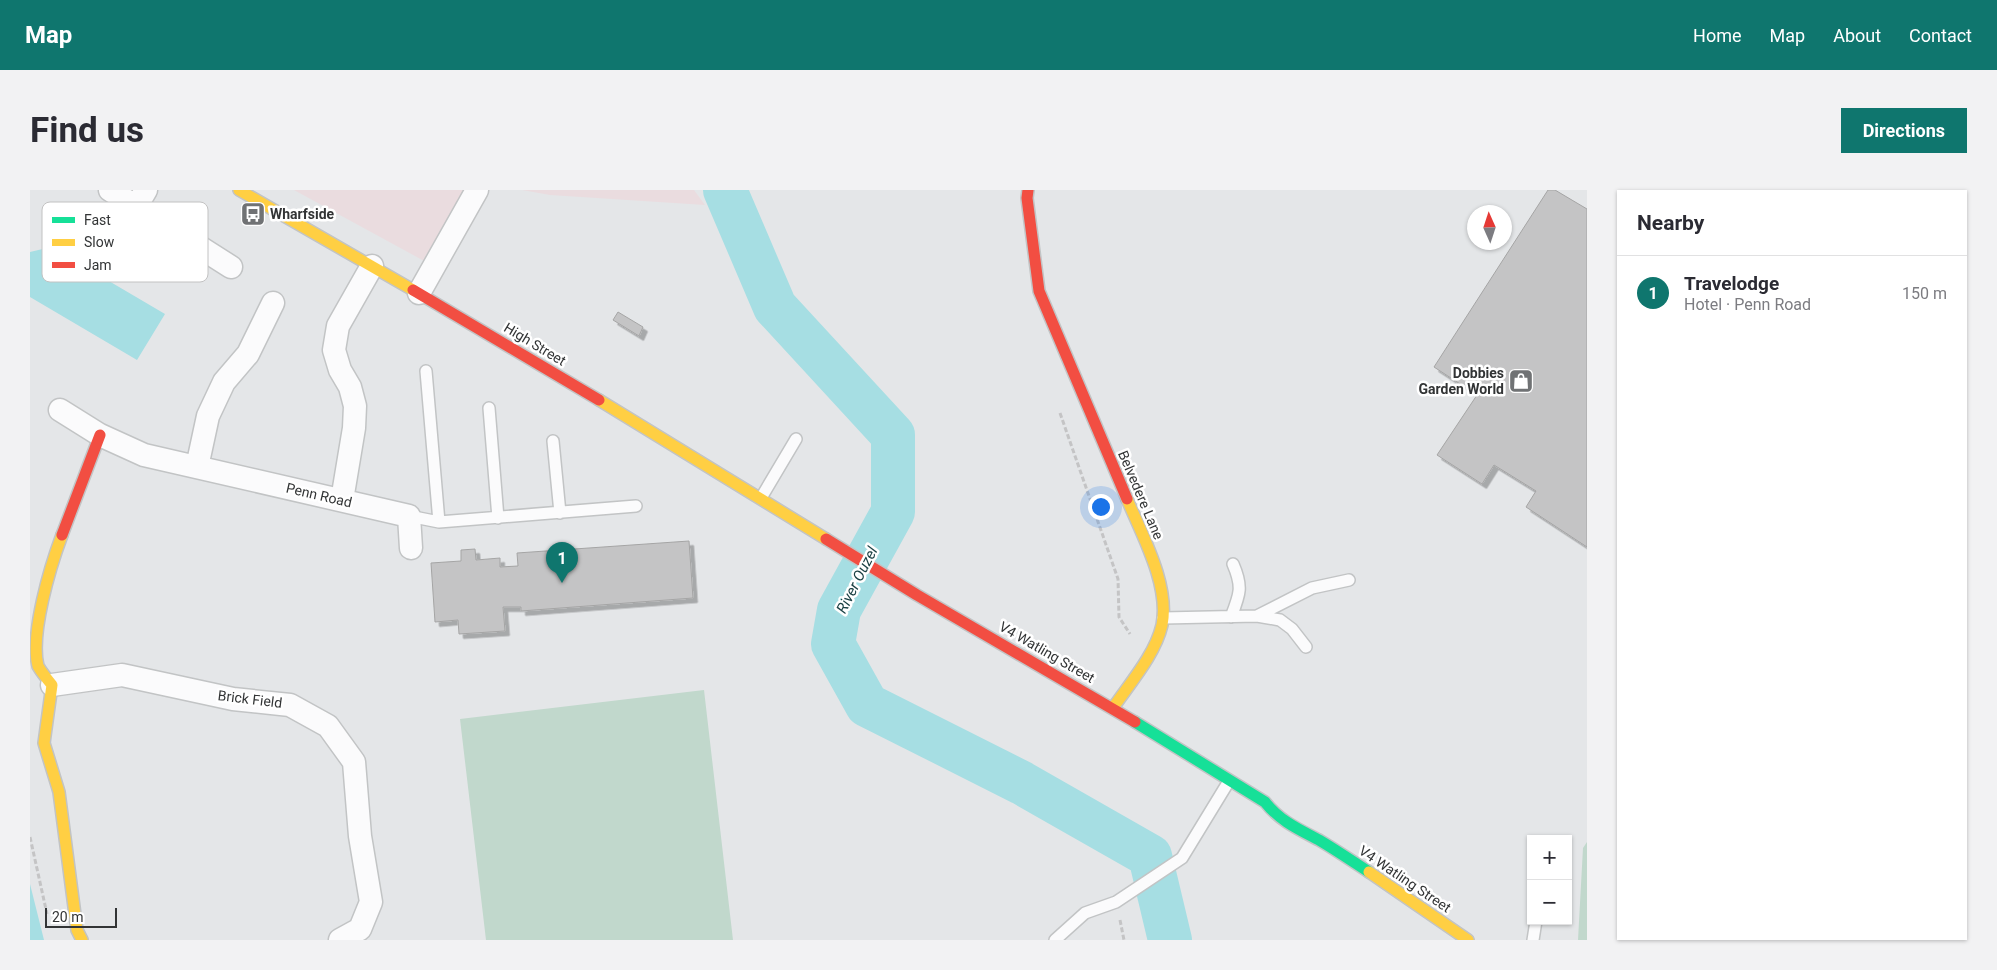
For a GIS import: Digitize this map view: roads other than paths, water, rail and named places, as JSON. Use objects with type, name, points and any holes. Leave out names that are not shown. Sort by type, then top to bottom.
[{"type":"street","points":[[110,190],[141,199]]},
{"type":"street","name":"High Street","points":[[239,190],[535,361],[813,530]]},
{"type":"street","points":[[419,293],[477,190]]},
{"type":"street","name":"Belvedere Lane","points":[[1028,190],[1027,198],[1039,291],[1152,559],[1163,596],[1163,618],[1147,657],[1113,708]]},
{"type":"street","points":[[208,250],[231,267]]},
{"type":"street","points":[[342,500],[354,428],[355,406],[350,387],[340,370],[334,350],[338,326],[372,266]]},
{"type":"street","points":[[197,467],[208,416],[224,382],[248,354],[274,303]]},
{"type":"street","name":"Penn Road","points":[[60,410],[100,435],[144,455],[409,516]]},
{"type":"street","points":[[82,940],[77,930],[59,792],[44,743],[52,685],[37,665],[31,637],[44,582],[100,435]]},
{"type":"street","points":[[409,516],[411,548]]},
{"type":"street","name":"V4 Watling Street","points":[[813,530],[917,595],[1113,708],[1265,802],[1272,814],[1299,832],[1326,844],[1468,940]]},
{"type":"street","name":"Brick Field","points":[[52,685],[122,675],[233,700],[290,704],[328,726],[354,762],[360,836],[371,902],[360,928],[340,940]]},
{"type":"street","points":[[1265,802],[1279,798]]},
{"type":"street","name":"V4 Watling Street","points":[[1313,824],[1326,844]]},
{"type":"lane","points":[[426,371],[439,522]]},
{"type":"lane","points":[[489,408],[498,518]]},
{"type":"lane","points":[[761,498],[796,439]]},
{"type":"lane","points":[[553,441],[560,513]]},
{"type":"lane","points":[[409,516],[439,522],[636,506]]},
{"type":"lane","points":[[1231,617],[1240,589],[1239,577],[1233,564]]},
{"type":"lane","points":[[1257,616],[1312,588],[1349,580]]},
{"type":"lane","points":[[1163,618],[1257,616],[1280,620],[1292,629],[1306,647]]},
{"type":"lane","points":[[1055,940],[1085,913],[1116,902],[1182,858],[1229,781]]},
{"type":"lane","points":[[1533,940],[1535,925]]},
{"type":"water","points":[[42,249],[42,282],[111,282],[165,314],[137,360],[30,297],[30,252]]},
{"type":"water","points":[[30,884],[44,940],[30,940]]},
{"type":"waterway","name":"River Ouzel","points":[[725,190],[775,307],[893,435],[893,512],[839,610],[833,644],[867,705],[1022,783],[1150,856],[1170,940]]},
{"type":"place","name":"Wharfside","points":[[253,214]]},
{"type":"place","name":"Dobbies Garden World","points":[[1521,381]]},
{"type":"place","name":"Travelodge","points":[[562,583]]}]
